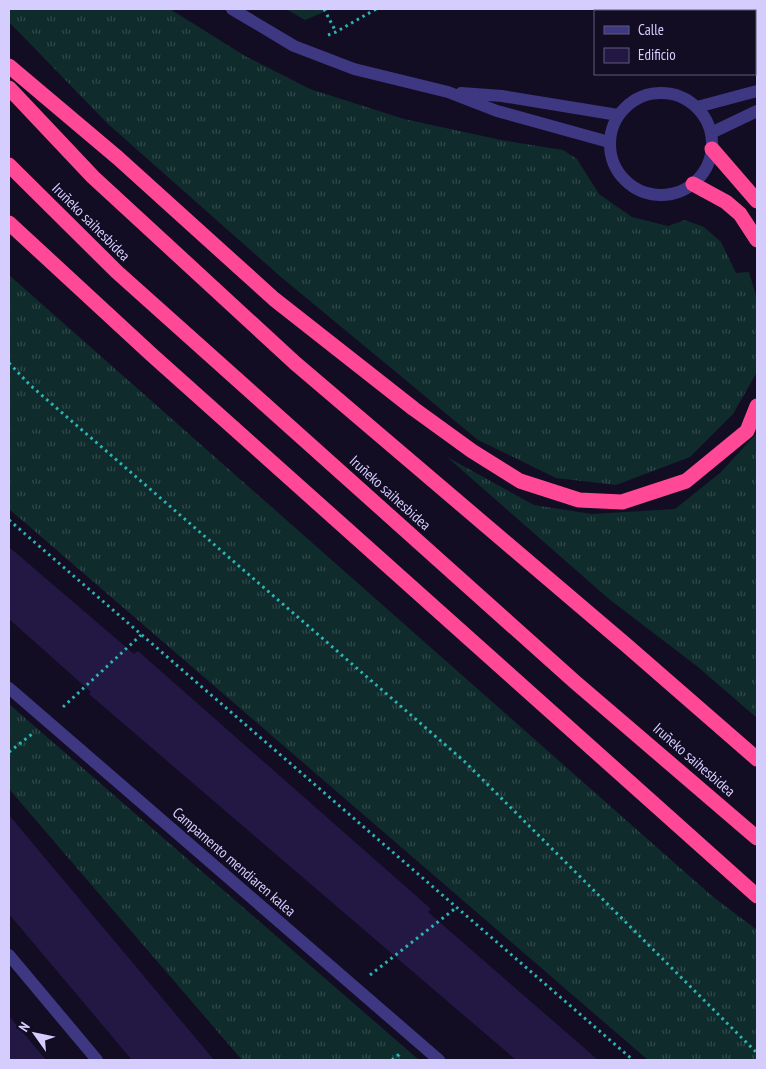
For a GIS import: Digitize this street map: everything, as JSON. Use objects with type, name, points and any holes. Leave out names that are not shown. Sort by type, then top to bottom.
[{"type":"highway","points":[[9,66],[118,158],[274,299],[414,409],[472,451],[520,481],[579,500],[622,502],[686,481],[747,431],[757,406]]},
{"type":"highway","points":[[9,88],[94,177],[295,363],[625,644],[757,760]]},
{"type":"highway","points":[[712,149],[757,201]]},
{"type":"highway","name":"Iruñeko saihesbidea","points":[[9,165],[117,272],[575,682],[757,838]]},
{"type":"highway","points":[[693,184],[726,202],[740,214],[757,240]]},
{"type":"highway","points":[[9,223],[152,355],[757,896]]},
{"type":"street","points":[[232,9],[294,46],[354,69],[448,92],[497,111],[609,142]]},
{"type":"street","points":[[697,107],[757,91]]},
{"type":"street","points":[[448,92],[502,96],[618,115]]},
{"type":"street","points":[[658,92],[668,92],[677,95],[697,107],[706,119],[711,133],[712,149],[702,176],[685,190],[665,195],[642,192],[631,186],[622,177],[611,157],[609,142],[612,127],[618,115],[635,99],[646,94],[658,92]]},
{"type":"street","points":[[711,133],[757,111]]},
{"type":"street","name":"Campamento mendiaren kalea","points":[[9,688],[439,1060]]},
{"type":"street","points":[[9,955],[97,1060]]},
{"type":"path","points":[[324,9],[336,32]]},
{"type":"path","points":[[294,46],[336,32],[376,9]]},
{"type":"path","points":[[9,363],[30,385],[464,761],[757,1053]]},
{"type":"path","points":[[9,520],[633,1060]]},
{"type":"path","points":[[9,752],[47,721],[141,635]]},
{"type":"path","points":[[354,987],[457,907]]},
{"type":"green space","points":[[9,9],[170,9],[245,56],[310,89],[404,119],[501,140],[563,150],[577,159],[599,194],[632,217],[668,226],[685,220],[704,227],[721,242],[736,273],[749,272],[757,299],[757,372],[733,414],[690,457],[616,485],[556,478],[478,440],[281,277],[108,124],[9,22]]},
{"type":"green space","points":[[286,9],[331,9],[305,20]]},
{"type":"green space","points":[[9,275],[712,896],[757,930],[757,1060],[648,1060],[9,509]]},
{"type":"green space","points":[[757,433],[757,718],[698,667],[609,599],[447,457],[534,505],[592,514],[675,509],[720,473]]},
{"type":"green space","points":[[9,704],[419,1060],[242,1060],[9,789]]},
{"type":"building","points":[[9,547],[134,654],[138,651],[431,909],[428,912],[598,1060],[516,1060],[89,694],[91,692],[9,619]]},
{"type":"building","points":[[9,815],[214,1060],[132,1060],[9,914]]},
{"type":"building","points":[[9,1016],[46,1060],[9,1060]]}]
